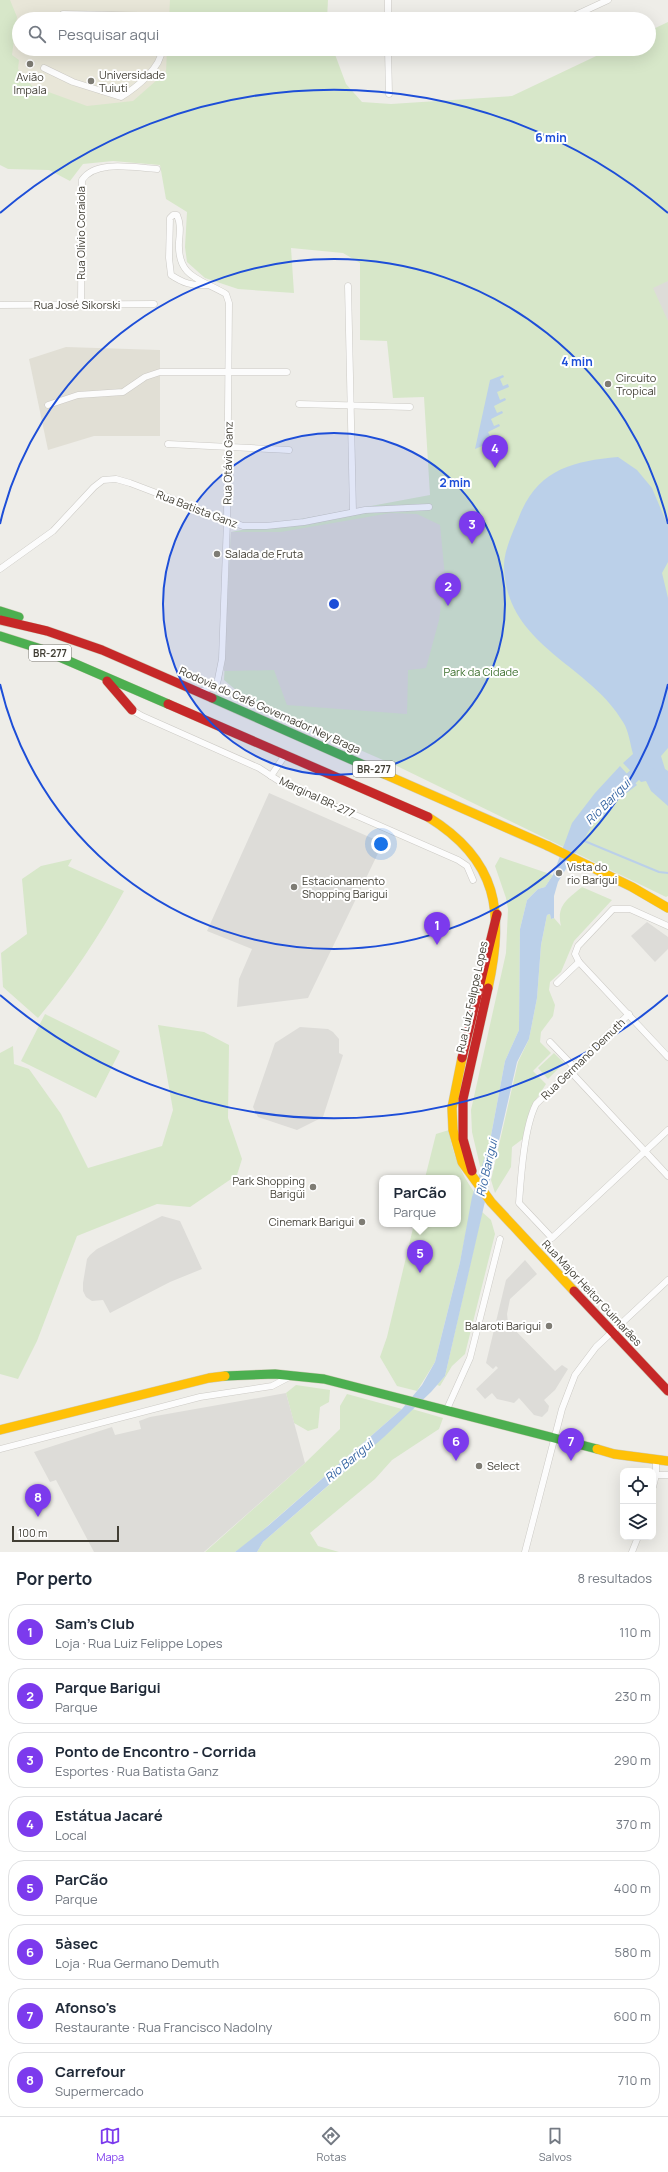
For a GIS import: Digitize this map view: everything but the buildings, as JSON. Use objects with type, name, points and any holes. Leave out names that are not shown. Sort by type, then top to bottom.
[{"type":"main road","points":[[0,611],[50,627],[102,650]]},
{"type":"main road","name":"Rodovia do Café Governador Ney Braga","points":[[0,620],[47,631],[102,650],[548,846],[643,893],[668,908]]},
{"type":"main road","name":"BR-277","points":[[0,636],[40,649],[285,755]]},
{"type":"main road","points":[[99,674],[117,691],[132,710]]},
{"type":"main road","name":"Rua Luiz Felippe Lopes","points":[[285,755],[428,817],[456,834],[474,855],[490,884],[497,914],[495,955],[465,1085],[461,1114],[463,1139],[476,1182]]},
{"type":"main road","name":"Rua Major Heitor Guimarães","points":[[476,1182],[499,1211],[668,1391]]},
{"type":"main road","points":[[0,1430],[209,1378],[248,1373],[295,1374],[325,1379],[394,1395],[614,1454],[656,1461],[668,1461]]},
{"type":"street","points":[[388,0],[388,12]]},
{"type":"street","points":[[580,12],[599,2],[608,0]]},
{"type":"street","points":[[44,68],[73,82],[121,97],[146,76],[159,62],[160,56]]},
{"type":"street","points":[[388,56],[389,94]]},
{"type":"street","name":"Rua Olívio Coraiola","points":[[81,304],[82,221],[80,189],[82,180],[87,172],[104,167],[157,170]]},
{"type":"street","points":[[173,214],[177,215],[181,222],[179,249],[182,264],[189,274],[207,285],[195,286],[183,282],[171,275],[169,246],[170,218],[173,214]]},
{"type":"street","name":"Rua Otávio Ganz","points":[[199,692],[214,687],[217,684],[222,659],[227,521],[229,303],[226,294],[207,285]]},
{"type":"street","points":[[348,286],[353,512]]},
{"type":"street","name":"Rua José Sikorski","points":[[0,305],[154,304]]},
{"type":"street","points":[[48,405],[78,395],[123,392],[155,373],[287,372]]},
{"type":"street","points":[[299,404],[410,408]]},
{"type":"street","points":[[168,444],[289,450]]},
{"type":"street","name":"Rua Batista Ganz","points":[[0,569],[53,531],[94,487],[103,480],[116,479],[130,483],[243,526],[266,526],[353,512],[429,507]]},
{"type":"street","name":"Marginal BR-277","points":[[132,710],[142,716],[260,768],[282,783],[458,860],[467,866],[473,880]]},
{"type":"street","points":[[271,776],[285,755]]},
{"type":"street","points":[[668,926],[630,909],[614,909],[578,946],[575,954],[579,962],[668,1056]]},
{"type":"street","points":[[557,983],[579,962]]},
{"type":"street","name":"Rua Germano Demuth","points":[[628,1014],[543,1096],[532,1112],[521,1174],[519,1203],[552,1238],[645,1151]]},
{"type":"street","points":[[550,1042],[572,1069],[668,1176]]},
{"type":"street","points":[[645,1151],[668,1130]]},
{"type":"street","points":[[447,1409],[470,1358],[500,1239]]},
{"type":"street","points":[[525,1552],[568,1391],[575,1375],[587,1357],[612,1331],[668,1280]]},
{"type":"street","points":[[0,1449],[200,1397],[272,1386],[295,1374]]},
{"type":"street","points":[[656,1461],[656,1468]]},
{"type":"street","points":[[656,1476],[668,1476]]},
{"type":"street","points":[[632,1552],[637,1540]]},
{"type":"shaded area","name":"Universidade Tuiuti","points":[[0,0],[214,0],[209,12],[12,12],[12,56],[191,56],[171,113],[32,159]]},
{"type":"shaded area","points":[[668,281],[668,321],[653,288]]},
{"type":"shaded area","points":[[66,347],[160,350],[160,436],[94,436],[48,450],[29,359]]},
{"type":"shaded area","points":[[391,513],[417,514],[440,525],[445,577],[439,620],[426,668],[408,670],[407,714],[287,705],[274,670],[224,671],[231,532],[281,532]]},
{"type":"shaded area","name":"Estacionamento Shopping Barigui","points":[[269,793],[383,843],[308,998],[237,1007],[239,979],[252,949],[207,931]]},
{"type":"shaded area","points":[[647,922],[668,937],[668,949],[655,962],[631,936]]},
{"type":"shaded area","points":[[300,1027],[328,1029],[333,1032],[339,1039],[339,1053],[343,1055],[323,1117],[297,1130],[258,1117],[253,1107],[275,1043]]},
{"type":"shaded area","points":[[162,1216],[180,1221],[202,1269],[170,1282],[110,1313],[103,1300],[92,1301],[86,1297],[83,1291],[83,1283],[87,1259],[90,1255],[97,1249]]},
{"type":"shaded area","points":[[525,1260],[537,1274],[510,1299],[507,1314],[508,1323],[555,1371],[562,1365],[568,1369],[555,1390],[544,1400],[549,1406],[548,1411],[542,1417],[534,1415],[519,1398],[514,1403],[497,1399],[492,1393],[485,1399],[476,1389],[498,1368],[496,1366],[493,1369],[486,1363],[506,1280]]},
{"type":"shaded area","points":[[286,1393],[305,1463],[204,1552],[94,1552],[56,1480],[50,1482],[34,1452],[112,1427],[115,1435],[141,1429],[139,1421],[150,1417]]},
{"type":"green space","name":"Park da Cidade","points":[[0,0],[10,0],[15,12],[12,12],[12,56],[19,60],[18,69],[32,86],[87,106],[133,101],[166,72],[167,56],[336,56],[346,84],[362,102],[391,104],[512,96],[596,56],[656,56],[656,28],[668,22],[668,896],[666,897],[399,767],[250,702],[224,680],[231,532],[430,495],[424,397],[393,398],[387,341],[360,340],[360,263],[343,253],[291,248],[294,293],[238,289],[205,278],[187,262],[185,247],[187,212],[166,199],[160,165],[113,161],[83,164],[70,181],[49,170],[8,169],[0,165]]},
{"type":"green space","points":[[170,0],[328,0],[327,12],[169,12]]},
{"type":"green space","points":[[500,857],[553,875],[545,887],[538,889],[527,900],[520,929],[519,1030],[505,1061],[490,1141],[482,1168],[480,1166],[472,1132],[471,1110],[506,953],[508,909],[506,898],[495,866]]},
{"type":"green space","points":[[72,859],[68,866],[124,891],[84,957],[38,1018],[3,987],[1,953],[27,934],[22,879],[41,866]]},
{"type":"green space","points":[[582,887],[612,900],[574,941],[561,972],[550,982],[549,990],[555,1005],[553,1016],[541,1032],[540,1042],[551,1053],[533,1071],[546,1084],[530,1109],[524,1138],[512,1147],[511,1167],[495,1193],[491,1180],[518,1062],[529,1039],[537,998],[541,945],[547,915],[550,914],[551,919],[554,918],[561,926],[560,913],[564,903]]},
{"type":"green space","points":[[45,1014],[120,1051],[96,1098],[21,1061]]},
{"type":"green space","points":[[158,1025],[204,1032],[229,1045],[228,1118],[242,1159],[237,1175],[190,1207],[157,1204],[77,1236],[37,1341],[18,1379],[0,1374],[0,1053],[13,1046],[14,1064],[29,1069],[61,1114],[88,1168],[162,1146],[173,1110]]},
{"type":"green space","points":[[554,1053],[564,1063],[548,1079],[538,1068]]},
{"type":"green space","points":[[449,1130],[452,1147],[458,1163],[474,1192],[460,1262],[435,1362],[417,1391],[397,1386],[380,1357],[387,1337],[413,1227],[461,1227],[461,1175],[426,1175],[436,1134]]},
{"type":"green space","points":[[482,1212],[491,1220],[495,1234],[465,1354],[452,1366],[440,1386],[437,1385],[445,1376]]},
{"type":"green space","points":[[296,1385],[330,1390],[329,1402],[320,1407],[318,1428],[308,1431],[294,1423],[286,1393]]},
{"type":"green space","points":[[347,1394],[402,1409],[248,1543],[235,1552],[205,1552],[305,1463],[340,1429],[340,1406]]},
{"type":"green space","points":[[412,1409],[443,1418],[439,1429],[392,1460],[375,1479],[310,1533],[318,1546],[339,1552],[257,1552],[263,1542],[350,1467]]},
{"type":"water","points":[[503,375],[504,377],[500,379],[503,386],[508,384],[509,387],[497,392],[500,400],[505,398],[506,400],[494,406],[497,413],[502,411],[503,413],[491,419],[494,426],[499,424],[500,426],[488,432],[492,440],[497,440],[475,449],[490,380]]},
{"type":"water","points":[[618,457],[637,470],[652,488],[668,526],[668,562],[662,573],[668,598],[668,748],[661,756],[665,769],[668,771],[668,806],[651,791],[646,781],[641,782],[623,763],[633,754],[627,729],[608,702],[591,685],[534,636],[520,618],[509,596],[504,569],[507,549],[519,517],[536,488],[546,478],[571,465],[586,461]]},
{"type":"water","points":[[620,766],[637,785],[615,802],[602,817],[593,824],[558,882],[554,896],[554,918],[551,919],[550,914],[547,915],[541,945],[537,998],[529,1039],[517,1062],[445,1376],[431,1392],[384,1437],[263,1542],[257,1552],[235,1552],[268,1526],[402,1409],[422,1385],[435,1362],[460,1262],[472,1197],[490,1141],[505,1061],[519,1030],[520,929],[527,900],[538,889],[545,887],[553,875],[572,823],[595,793]]},
{"type":"waterway","name":"Rio Barigui","points":[[618,791],[642,768],[668,789]]},
{"type":"waterway","points":[[582,840],[659,872],[668,873]]},
{"type":"traffic: fast","points":[[0,611],[19,617]]},
{"type":"traffic: fast","points":[[0,636],[41,649],[168,704]]},
{"type":"traffic: fast","points":[[212,698],[384,774]]},
{"type":"traffic: fast","points":[[225,1376],[275,1374],[324,1379],[597,1449]]},
{"type":"traffic: slow","points":[[384,774],[548,846]]},
{"type":"traffic: slow","points":[[428,817],[451,834],[469,851],[482,870],[491,890],[495,912],[496,935],[488,988]]},
{"type":"traffic: slow","points":[[548,846],[632,887],[668,908]]},
{"type":"traffic: slow","points":[[462,1058],[452,1108],[453,1130],[462,1162],[491,1202],[574,1291]]},
{"type":"traffic: slow","points":[[0,1430],[209,1378],[225,1376]]},
{"type":"traffic: slow","points":[[597,1449],[614,1454],[668,1461]]},
{"type":"traffic: jam","points":[[0,620],[47,631],[102,650],[212,698]]},
{"type":"traffic: jam","points":[[107,681],[132,710]]},
{"type":"traffic: jam","points":[[168,704],[428,817]]},
{"type":"traffic: jam","points":[[462,1058],[497,914]]},
{"type":"traffic: jam","points":[[472,1171],[463,1139],[463,1099],[488,988]]},
{"type":"traffic: jam","points":[[574,1291],[668,1391]]},
{"type":"place","name":"Avião Impala","points":[[30,64]]},
{"type":"place","name":"Universidade Tuiuti","points":[[91,81]]},
{"type":"place","name":"Circuito Tropical","points":[[608,384]]},
{"type":"place","name":"Estátua Jacaré","points":[[495,468]]},
{"type":"place","name":"Ponto de Encontro - Corrida","points":[[472,544]]},
{"type":"place","name":"Salada de Fruta","points":[[217,554]]},
{"type":"place","name":"Parque Barigui","points":[[448,606]]},
{"type":"place","name":"Vista do rio Barigui","points":[[559,873]]},
{"type":"place","name":"Estacionamento Shopping Barigui","points":[[294,887]]},
{"type":"place","name":"Sam's Club","points":[[437,945]]},
{"type":"place","name":"Park Shopping Barigüi","points":[[313,1187]]},
{"type":"place","name":"Cinemark Barigui","points":[[362,1222]]},
{"type":"place","name":"ParCão","points":[[420,1273]]},
{"type":"place","name":"Balaroti Barigui","points":[[549,1326]]},
{"type":"place","name":"5àsec","points":[[456,1461]]},
{"type":"place","name":"Afonso's","points":[[571,1461]]},
{"type":"place","name":"Select","points":[[479,1466]]},
{"type":"place","name":"Carrefour","points":[[38,1517]]}]
